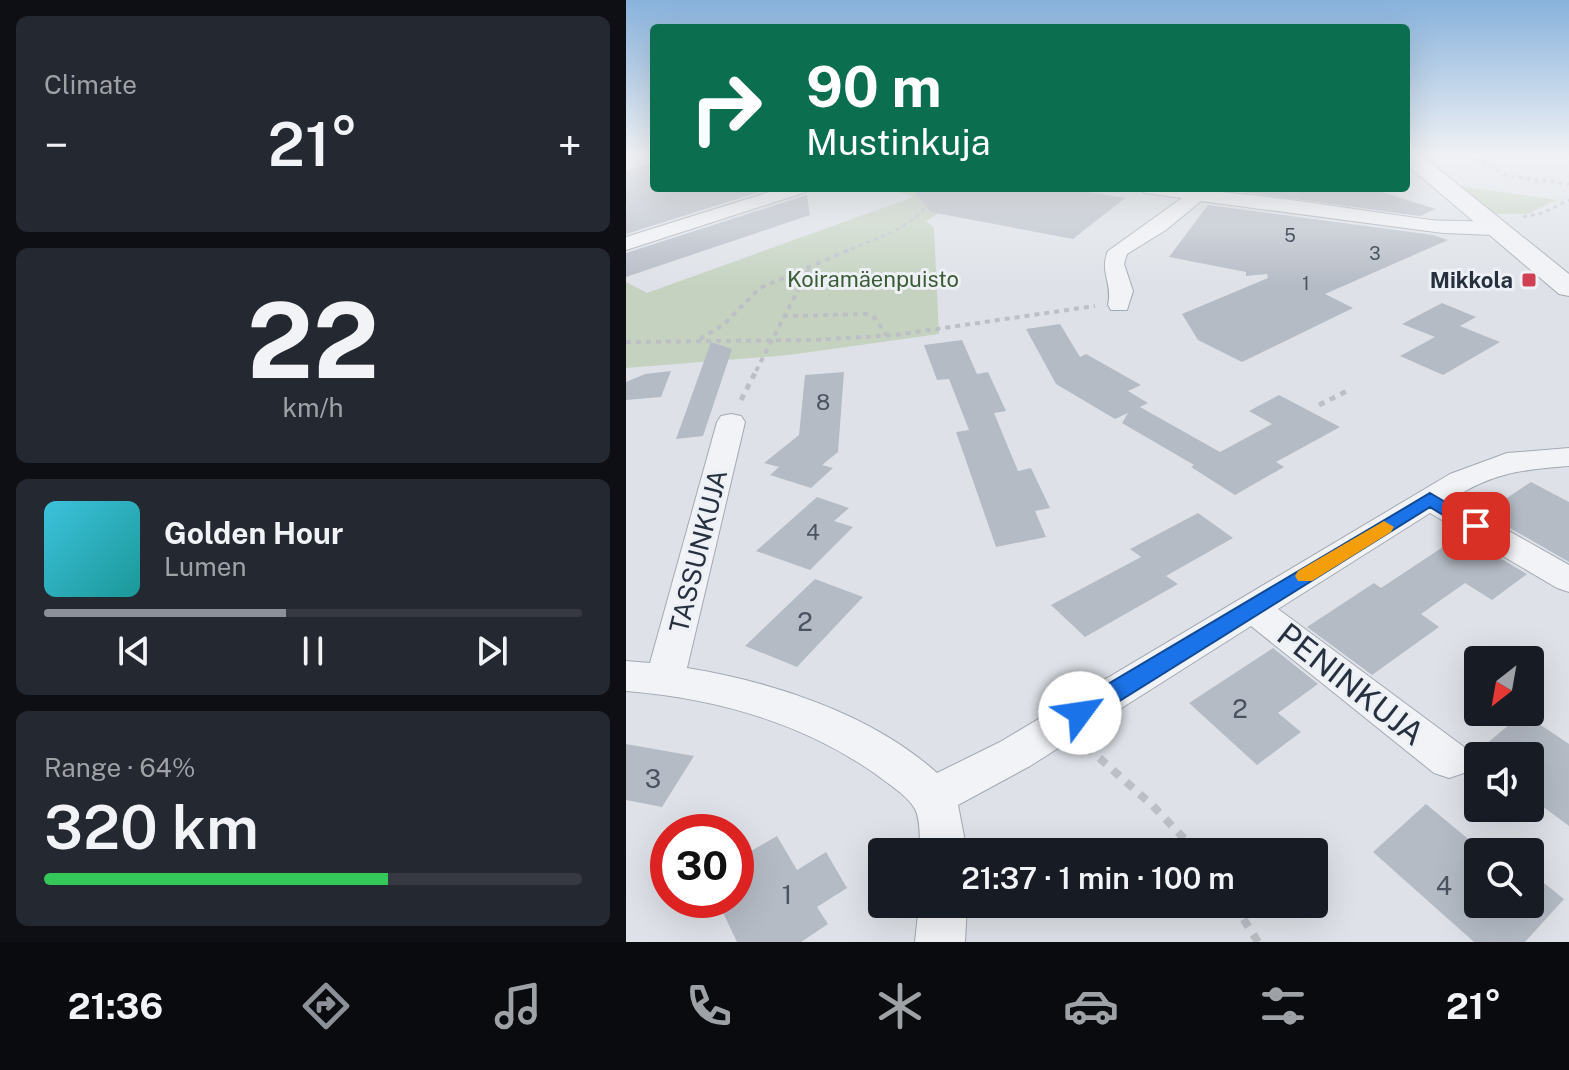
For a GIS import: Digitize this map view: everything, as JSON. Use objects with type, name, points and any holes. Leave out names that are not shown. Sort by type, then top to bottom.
[{"type":"street","points":[[626,244],[766,199]]},
{"type":"street","points":[[1119,305],[1122,291],[1113,264],[1118,251],[1159,226],[1192,199]]},
{"type":"street","points":[[1220,199],[1443,227],[1493,229]]},
{"type":"street","points":[[1458,199],[1569,288]]},
{"type":"street","name":"TASSUNKUJA","points":[[646,678],[731,422]]},
{"type":"street","points":[[932,797],[1015,754],[1430,499],[1491,467],[1525,459],[1569,457]]},
{"type":"street","points":[[1430,499],[1569,580]]},
{"type":"street","name":"PENINKUJA","points":[[1252,608],[1449,760]]},
{"type":"street","points":[[646,678],[747,698],[830,729],[903,769],[932,797],[939,813],[942,838]]},
{"type":"street","points":[[940,942],[942,918]]},
{"type":"path","points":[[700,339],[723,325],[760,288],[904,226],[926,210],[931,199]]},
{"type":"path","points":[[731,422],[769,341],[810,267]]},
{"type":"path","points":[[626,342],[700,339],[769,341],[886,335],[1119,305]]},
{"type":"path","points":[[783,316],[866,314],[875,318],[886,335]]},
{"type":"path","points":[[1319,405],[1347,391]]},
{"type":"path","points":[[1061,724],[1152,805],[1184,838]]},
{"type":"path","points":[[1243,918],[1258,942]]},
{"type":"green space","name":"Koiramäenpuisto","points":[[908,199],[954,199],[955,203],[926,221],[934,228],[939,334],[789,355],[626,368],[626,282],[647,293]]},
{"type":"green space","points":[[1475,199],[1557,200],[1527,214],[1493,214]]},
{"type":"building","points":[[626,199],[737,199],[626,234]]},
{"type":"building","points":[[795,199],[808,199],[810,215],[626,277],[626,253]]},
{"type":"building","points":[[921,199],[1124,199],[1073,239],[931,212]]},
{"type":"building","points":[[1293,199],[1404,199],[1436,209],[1420,216]]},
{"type":"building","points":[[1208,205],[1433,235],[1448,240],[1325,294],[1353,308],[1242,362],[1198,340],[1182,314],[1268,278],[1267,274],[1246,276],[1246,272],[1169,257]]},
{"type":"building","points":[[1442,303],[1476,317],[1460,326],[1500,342],[1443,375],[1400,356],[1435,337],[1402,324]]},
{"type":"building","points":[[1060,324],[1080,357],[1086,354],[1141,385],[1128,391],[1148,403],[1140,407],[1220,452],[1272,424],[1249,411],[1279,395],[1340,427],[1276,462],[1284,467],[1235,495],[1191,467],[1194,465],[1122,423],[1128,413],[1115,419],[1056,384],[1026,329]]},
{"type":"building","points":[[962,340],[977,374],[988,372],[1006,411],[994,413],[1018,471],[1031,468],[1050,508],[1035,511],[1046,537],[996,547],[956,432],[969,430],[949,379],[937,380],[924,345]]},
{"type":"building","points":[[711,342],[732,349],[703,436],[676,439]]},
{"type":"building","points":[[671,371],[661,397],[626,400],[626,382],[645,374]]},
{"type":"building","points":[[844,372],[838,452],[822,465],[833,468],[811,488],[770,475],[779,467],[764,463],[799,435],[805,375]]},
{"type":"building","points":[[1531,482],[1569,502],[1569,562],[1484,513]]},
{"type":"building","points":[[817,497],[849,508],[834,521],[853,527],[810,570],[756,551]]},
{"type":"building","points":[[1198,513],[1233,538],[1166,576],[1178,584],[1085,637],[1051,605],[1141,557],[1130,549]]},
{"type":"building","points":[[1461,535],[1527,574],[1492,600],[1465,583],[1421,614],[1439,627],[1372,675],[1307,627],[1374,583],[1381,588]]},
{"type":"building","points":[[815,579],[863,597],[797,667],[745,646]]},
{"type":"building","points":[[1273,648],[1318,684],[1278,713],[1301,732],[1257,765],[1189,703]]},
{"type":"building","points":[[1508,726],[1542,726],[1569,744],[1569,826],[1544,807],[1544,742],[1489,742]]},
{"type":"building","points":[[626,744],[694,756],[662,807],[626,800]]},
{"type":"building","points":[[1426,804],[1467,838],[1464,838],[1464,918],[1544,918],[1544,883],[1564,899],[1525,942],[1474,942],[1373,852]]},
{"type":"building","points":[[777,836],[797,870],[826,852],[847,888],[817,907],[828,924],[801,942],[737,942],[726,918],[754,918],[754,849]]},
{"type":"slow traffic","points":[[1305,576],[1384,527]]},
{"type":"place","name":"Mikkola","points":[[1529,280]]},
{"type":"route","points":[[1080,713],[1430,499],[1476,526]]}]
